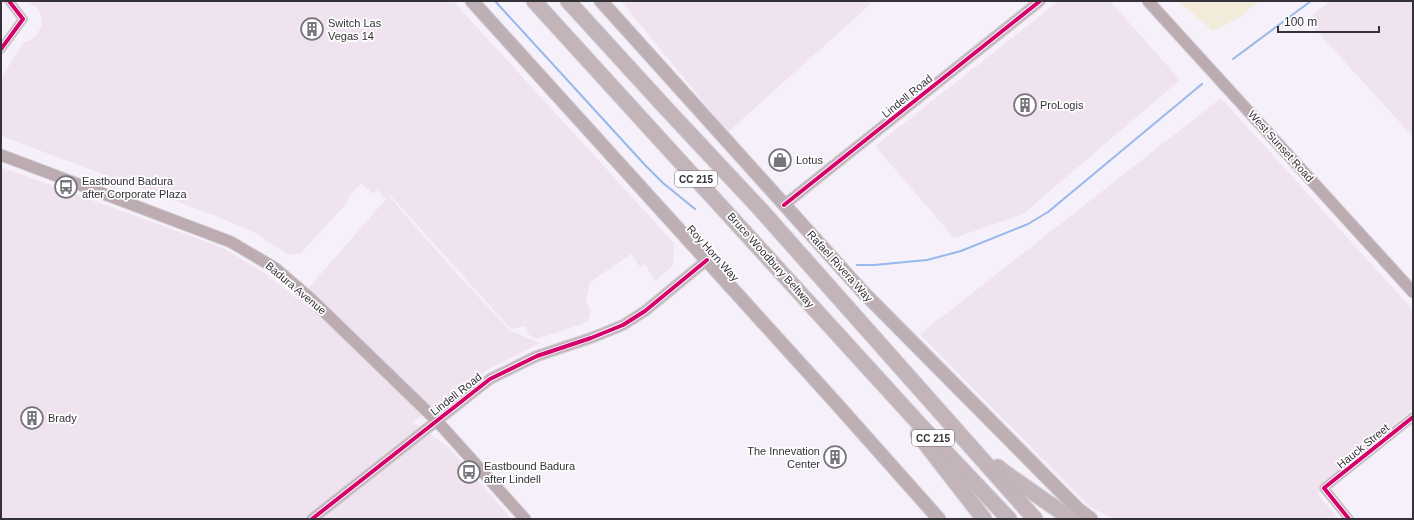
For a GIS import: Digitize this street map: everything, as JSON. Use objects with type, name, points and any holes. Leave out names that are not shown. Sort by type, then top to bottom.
[{"type":"highway","name":"Bruce Woodbury Beltway","points":[[534,1],[922,427],[1009,519]]},
{"type":"highway","name":"CC 215","points":[[568,1],[761,210],[1035,519]]},
{"type":"highway","points":[[580,1],[648,80],[663,105]]},
{"type":"highway","points":[[858,355],[984,519]]},
{"type":"highway","points":[[951,425],[975,444],[1004,472],[1071,519]]},
{"type":"main road","name":"Roy Horn Way","points":[[472,1],[939,519]]},
{"type":"main road","name":"Rafael Rivera Way","points":[[601,1],[784,205],[894,324],[1078,509],[1090,519]]},
{"type":"main road","name":"West Sunset Road","points":[[1148,1],[1413,292]]},
{"type":"main road","name":"Badura Avenue","points":[[1,155],[231,242],[275,268],[308,296],[437,421],[525,519]]},
{"type":"street","points":[[1,49],[23,19],[9,1]]},
{"type":"street","name":"Lindell Road","points":[[784,205],[1040,1]]},
{"type":"street","name":"Lindell Road","points":[[312,519],[490,379],[537,356],[591,338],[623,325],[645,311],[707,260]]},
{"type":"street","name":"Hauck Street","points":[[1349,519],[1324,488],[1413,417]]},
{"type":"shaded area","points":[[27,1],[453,1],[674,243],[673,266],[655,281],[645,264],[640,267],[631,254],[590,282],[586,300],[591,310],[588,322],[537,339],[529,335],[525,326],[511,329],[390,195],[389,196],[456,273],[511,331],[540,343],[487,370],[413,422],[448,447],[512,519],[1,519],[1,167],[223,248],[266,274],[297,299],[312,284],[386,199],[377,190],[373,194],[361,183],[348,198],[347,203],[300,254],[288,255],[257,234],[221,218],[1,136],[1,78],[24,42],[29,41],[37,35],[42,24],[42,18],[38,9]]},
{"type":"shaded area","points":[[621,1],[874,1],[728,132]]},
{"type":"shaded area","points":[[1059,1],[1110,1],[1180,80],[1023,214],[954,238],[875,146]]},
{"type":"shaded area","points":[[1330,1],[1413,1],[1413,137],[1307,20]]},
{"type":"shaded area","points":[[1221,98],[1413,310],[1413,408],[1317,494],[1339,519],[1114,519],[1090,507],[920,334]]},
{"type":"sand","points":[[1178,1],[1259,1],[1240,17],[1213,31]]},
{"type":"waterway","points":[[495,1],[645,165],[663,183],[695,209]]},
{"type":"waterway","points":[[1233,59],[1311,1]]},
{"type":"waterway","points":[[857,265],[874,265],[927,260],[961,251],[1028,224],[1048,212],[1202,84]]},
{"type":"cycle path","points":[[1,49],[23,19],[9,1]]},
{"type":"cycle path","points":[[784,205],[1040,1]]},
{"type":"cycle path","points":[[312,519],[490,379],[537,356],[591,338],[623,325],[645,311],[707,260]]},
{"type":"cycle path","points":[[1349,519],[1324,488],[1413,417]]},
{"type":"place","name":"Switch Las Vegas 14","points":[[312,29]]},
{"type":"place","name":"ProLogis","points":[[1025,105]]},
{"type":"place","name":"Lotus","points":[[780,160]]},
{"type":"place","name":"Eastbound Badura after Corporate Plaza","points":[[66,187]]},
{"type":"place","name":"Brady","points":[[32,418]]},
{"type":"place","name":"The Innevation Center","points":[[835,457]]},
{"type":"place","name":"Eastbound Badura after Lindell","points":[[469,472]]}]
